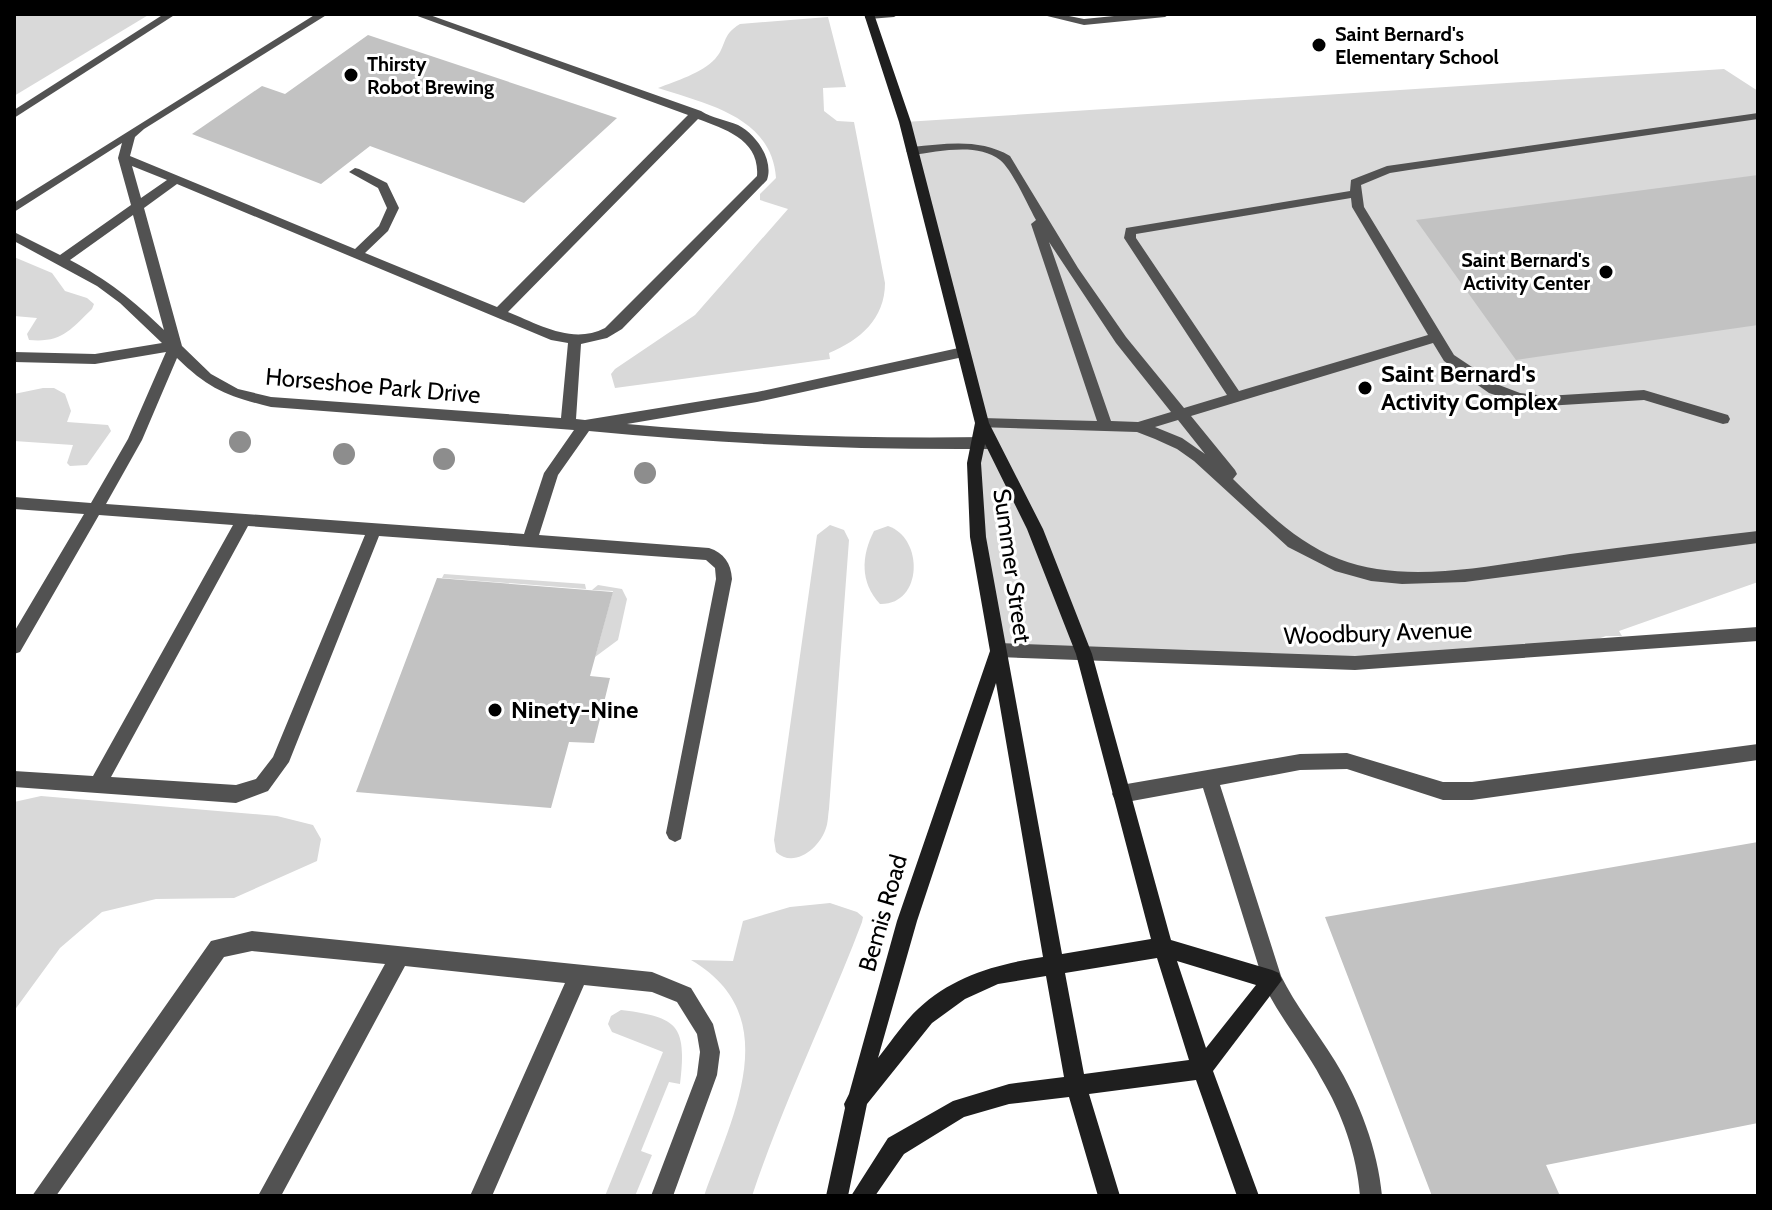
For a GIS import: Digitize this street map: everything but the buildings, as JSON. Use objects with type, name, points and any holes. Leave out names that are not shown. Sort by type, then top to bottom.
[{"type":"main road","points":[[869,15],[912,151],[982,423],[984,443],[1035,529],[1084,654],[1163,947],[1202,1069],[1248,1196]]},
{"type":"main road","name":"Summer Street","points":[[984,443],[978,537],[1076,1087],[1109,1196]]},
{"type":"main road","name":"Bemis Road","points":[[837,1196],[854,1104],[935,829],[998,650]]},
{"type":"main road","points":[[854,1104],[925,1016],[958,992],[997,974],[1163,947],[1272,980],[1202,1069],[1009,1094],[960,1108],[896,1146],[862,1196]]},
{"type":"street","points":[[14,115],[171,14]]},
{"type":"street","points":[[14,208],[323,14]]},
{"type":"street","points":[[124,158],[556,337],[575,340],[593,340],[617,326],[763,177],[764,166],[751,141],[737,129],[417,14]]},
{"type":"street","points":[[869,15],[894,14]]},
{"type":"street","points":[[1044,14],[1084,22],[1165,14]]},
{"type":"street","points":[[499,313],[697,113]]},
{"type":"street","points":[[14,647],[135,440],[175,346],[124,158],[130,136],[157,116]]},
{"type":"street","points":[[1723,419],[1644,395],[1546,401],[1519,398],[1494,389],[1467,372],[1449,358],[1358,207],[1355,183],[1387,170],[1758,116]]},
{"type":"street","points":[[912,151],[977,146],[990,149],[1006,159],[1121,340],[1274,528]]},
{"type":"street","points":[[355,172],[383,186],[393,208],[384,228],[357,254]]},
{"type":"street","points":[[60,261],[176,179]]},
{"type":"street","points":[[1027,194],[1106,427]]},
{"type":"street","points":[[1236,398],[1130,238],[1130,231],[1354,194]]},
{"type":"street","name":"Horseshoe Park Drive","points":[[14,236],[102,283],[125,300],[206,378],[234,393],[271,402],[585,425]]},
{"type":"street","points":[[982,423],[1137,427],[1436,337]]},
{"type":"street","points":[[568,424],[575,340]]},
{"type":"street","points":[[14,357],[95,359],[175,346]]},
{"type":"street","points":[[530,539],[551,473],[585,425],[757,397],[963,352]]},
{"type":"street","points":[[585,425],[777,440],[883,444],[984,443]]},
{"type":"street","points":[[1137,427],[1181,445],[1227,482],[1291,542],[1325,562],[1374,577],[1397,579],[1473,575],[1758,537]]},
{"type":"street","points":[[14,503],[688,550],[709,554],[718,559],[725,571],[675,833]]},
{"type":"street","points":[[98,784],[244,519]]},
{"type":"street","points":[[14,779],[236,794],[252,791],[271,778],[375,528]]},
{"type":"street","name":"Woodbury Avenue","points":[[998,650],[1355,663],[1758,634]]},
{"type":"street","points":[[1121,794],[1300,762],[1347,761],[1443,791],[1472,791],[1758,752]]},
{"type":"street","points":[[1209,778],[1272,980],[1287,1009],[1328,1069],[1348,1108],[1369,1173],[1371,1196]]},
{"type":"street","points":[[43,1196],[218,948],[252,941],[652,982],[684,995],[706,1031],[710,1052],[707,1075],[662,1196]]},
{"type":"street","points":[[269,1196],[400,956]]},
{"type":"street","points":[[481,1196],[579,974]]},
{"type":"shaded area","points":[[14,14],[150,14],[14,96]]},
{"type":"shaded area","points":[[828,17],[846,87],[823,88],[824,111],[837,121],[854,122],[885,283],[881,307],[875,318],[851,342],[829,353],[830,359],[615,388],[611,374],[615,369],[695,315],[788,209],[760,200],[760,194],[776,178],[772,157],[763,140],[750,127],[716,107],[658,88],[710,64],[730,32],[740,24]]},
{"type":"shaded area","name":"Saint Bernard's Activity Complex","points":[[1724,69],[1758,91],[1758,582],[1619,631],[1622,636],[1606,636],[1573,648],[1355,663],[998,650],[978,537],[982,423],[905,122]]},
{"type":"shaded area","points":[[14,257],[52,273],[65,291],[87,298],[94,304],[92,309],[65,334],[50,339],[29,340],[27,334],[37,318],[14,316]]},
{"type":"shaded area","points":[[54,388],[65,394],[71,411],[67,422],[108,425],[111,431],[87,465],[70,466],[67,463],[73,445],[14,441],[14,394]]},
{"type":"shaded area","points":[[830,525],[844,530],[849,540],[828,819],[823,835],[812,849],[798,857],[783,857],[776,852],[774,840],[817,535]]},
{"type":"shaded area","points":[[888,526],[900,533],[908,543],[914,570],[904,594],[894,601],[880,604],[869,587],[865,560],[874,531]]},
{"type":"shaded area","points":[[444,574],[585,584],[586,589],[442,578]]},
{"type":"shaded area","points":[[598,585],[622,589],[627,599],[618,640],[595,657],[613,591],[592,590]]},
{"type":"shaded area","points":[[41,796],[277,816],[313,825],[321,839],[317,861],[234,898],[156,899],[102,912],[60,948],[14,1011],[14,802]]},
{"type":"shaded area","points":[[830,903],[857,912],[863,917],[862,922],[777,1127],[752,1196],[704,1196],[738,1101],[744,1069],[745,1038],[737,1009],[720,983],[691,960],[733,961],[743,921],[790,907]]},
{"type":"shaded area","points":[[621,1010],[667,1021],[679,1037],[682,1064],[680,1084],[669,1082],[641,1151],[652,1155],[635,1196],[605,1196],[663,1052],[612,1032],[608,1024],[611,1016]]},
{"type":"place","name":"Saint Bernard's Elementary School","points":[[1319,45]]},
{"type":"place","name":"Thirsty Robot Brewing","points":[[351,75]]},
{"type":"place","name":"Saint Bernard's Activity Center","points":[[1606,272]]},
{"type":"place","name":"Saint Bernard's Activity Complex","points":[[1365,388]]},
{"type":"place","name":"Ninety-Nine","points":[[495,710]]}]
